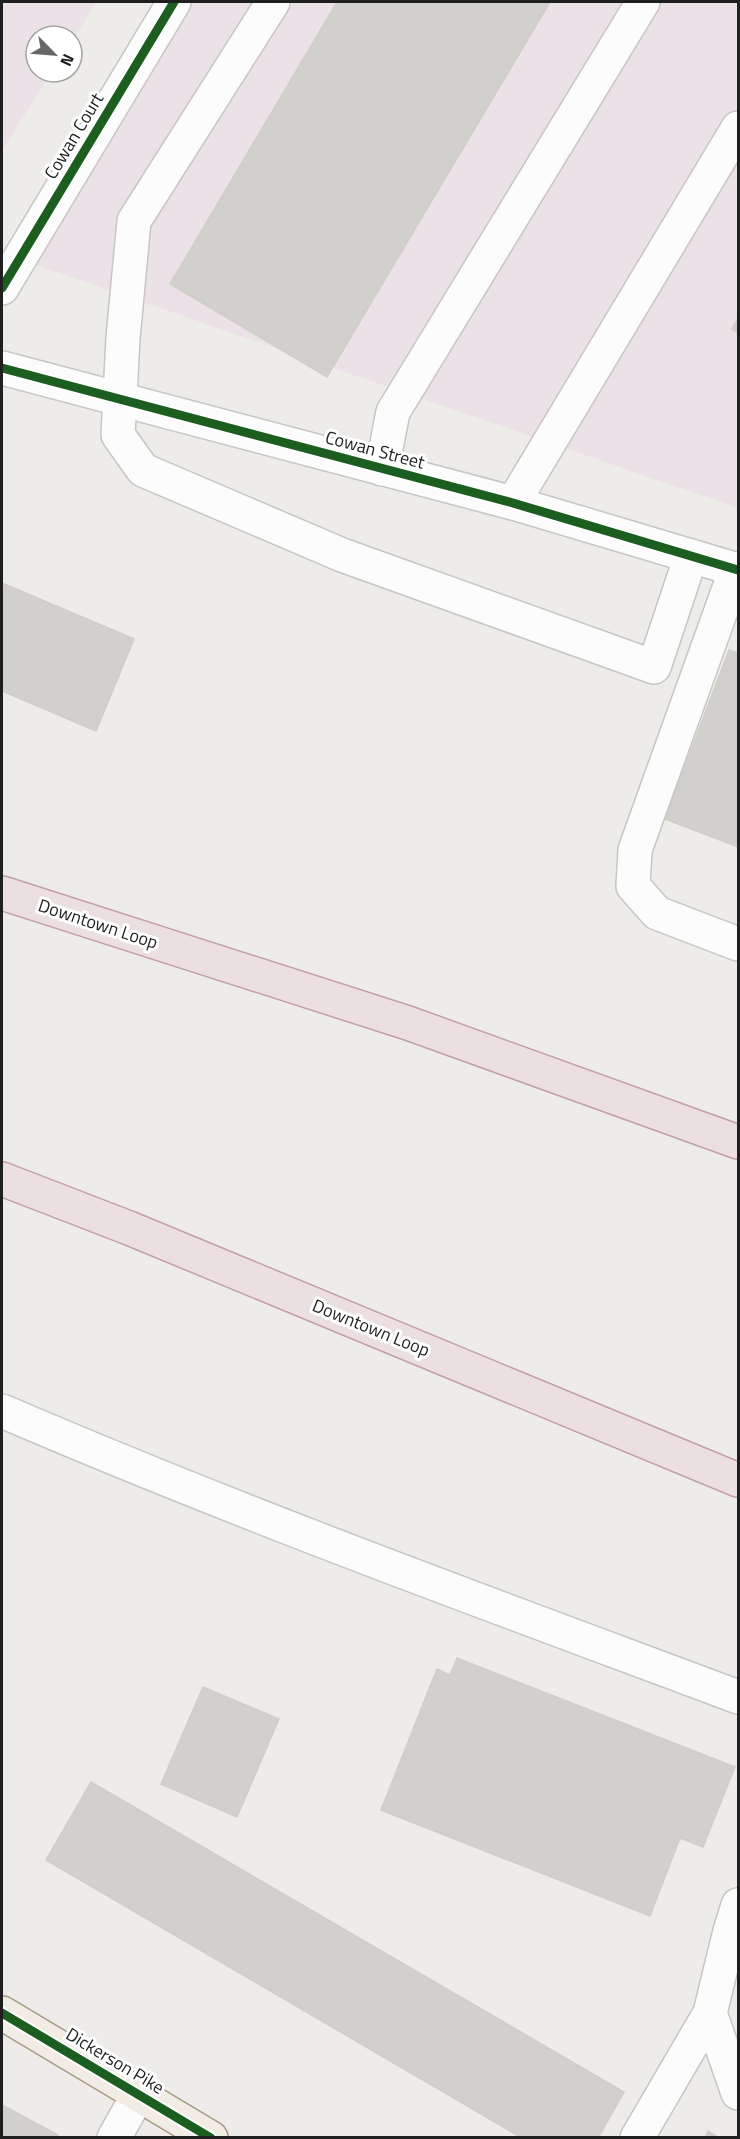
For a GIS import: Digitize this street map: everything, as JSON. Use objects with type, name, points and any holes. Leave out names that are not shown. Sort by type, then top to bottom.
[{"type":"highway","name":"Downtown Loop","points":[[2,893],[408,1023],[738,1142]]},
{"type":"highway","name":"Downtown Loop","points":[[2,1179],[129,1228],[738,1479]]},
{"type":"main road","name":"Dickerson Pike","points":[[2,2013],[211,2138]]},
{"type":"street","name":"Cowan Court","points":[[2,288],[174,2]]},
{"type":"street","points":[[273,2],[134,221],[118,435],[143,470],[342,555],[654,667],[691,556]]},
{"type":"street","points":[[382,469],[393,412],[643,2]]},
{"type":"street","points":[[513,504],[738,128]]},
{"type":"street","name":"Cowan Street","points":[[2,368],[513,504],[737,569]]},
{"type":"street","points":[[737,569],[726,640],[635,850],[633,886],[657,913],[738,944]]},
{"type":"street","points":[[2,1411],[80,1445],[410,1574],[738,1697]]},
{"type":"street","points":[[637,2138],[710,2013],[738,1905]]},
{"type":"street","points":[[710,2013],[738,2093]]},
{"type":"street","points":[[114,2138],[138,2094]]},
{"type":"shaded area","points":[[2,2],[97,2],[83,24],[24,24],[24,84],[44,84],[2,150]]},
{"type":"shaded area","points":[[175,2],[738,2],[738,508],[10,256]]},
{"type":"building","points":[[337,2],[550,2],[327,377],[170,284]]},
{"type":"building","points":[[738,318],[738,333],[732,329]]},
{"type":"building","points":[[2,583],[134,639],[96,731],[2,691]]},
{"type":"building","points":[[729,650],[738,653],[738,847],[665,819]]},
{"type":"building","points":[[457,1658],[735,1767],[703,1847],[680,1838],[650,1916],[381,1810],[437,1669],[450,1675]]},
{"type":"building","points":[[203,1687],[279,1719],[237,1817],[161,1784]]},
{"type":"building","points":[[91,1782],[624,2092],[598,2138],[522,2138],[46,1860]]},
{"type":"building","points":[[2,2105],[58,2135],[57,2138],[2,2138]]},
{"type":"building","points":[[708,2131],[719,2138],[705,2138]]},
{"type":"cycle path","points":[[2,288],[174,2]]},
{"type":"cycle path","points":[[2,368],[513,503],[738,570]]},
{"type":"cycle path","points":[[2,2013],[211,2138]]}]
